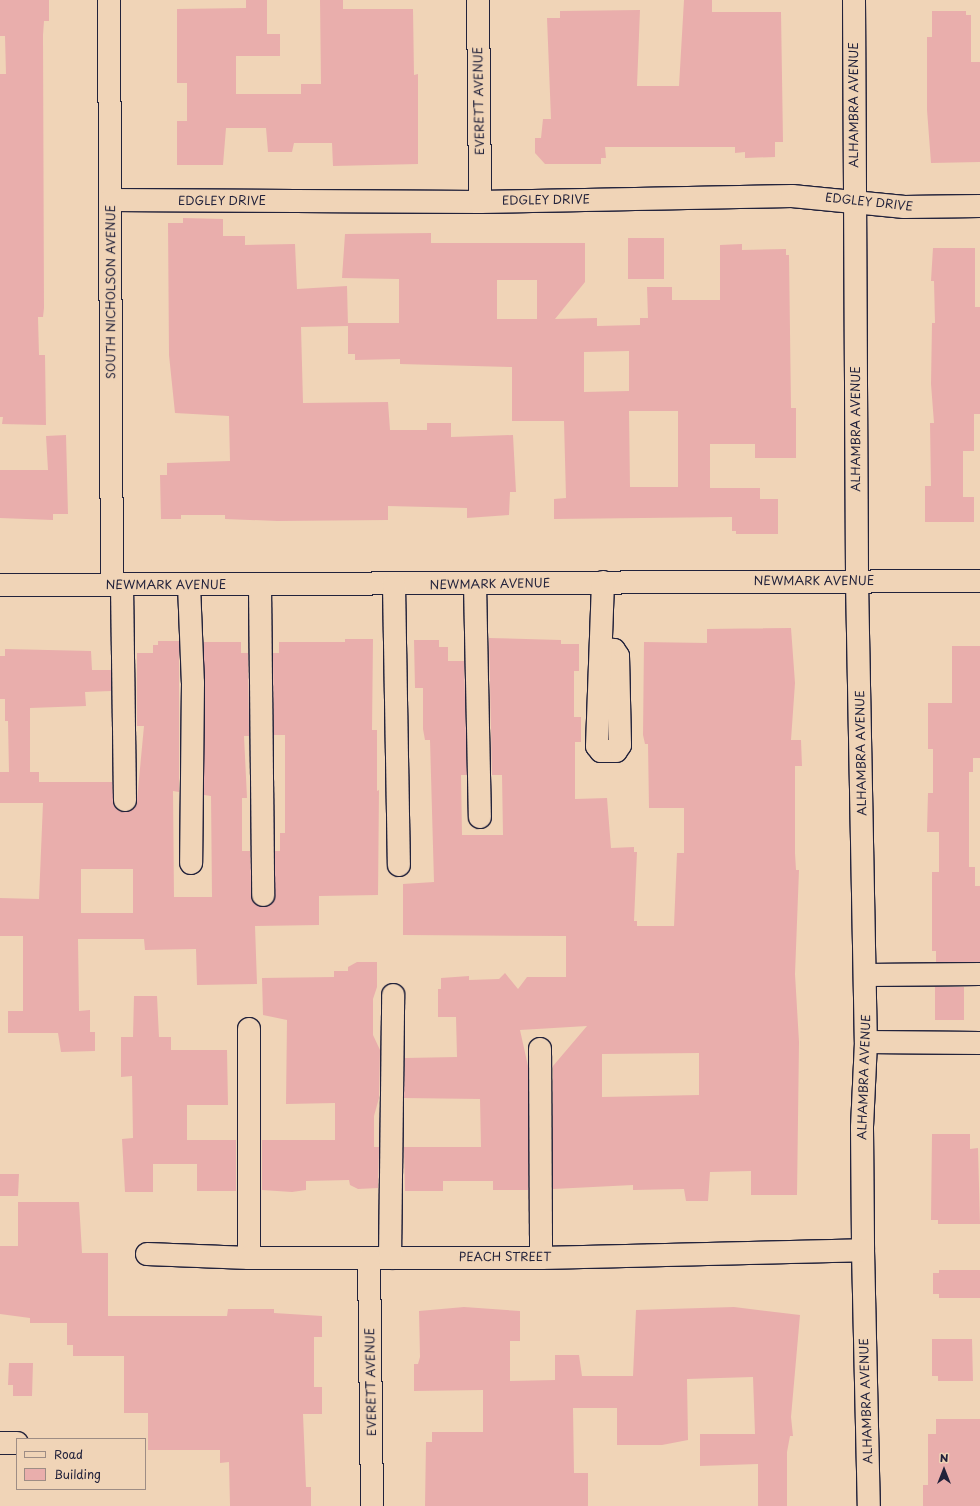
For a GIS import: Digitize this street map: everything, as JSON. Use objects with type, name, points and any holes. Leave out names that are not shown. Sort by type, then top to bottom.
[{"type":"street","name":"SOUTH NICHOLSON AVENUE","points":[[109,0],[117,585],[125,800]]},
{"type":"street","name":"EVERETT AVENUE","points":[[478,0],[480,202]]},
{"type":"street","name":"ALHAMBRA AVENUE","points":[[854,0],[857,581],[866,1042],[862,1128],[862,1250],[869,1506]]},
{"type":"street","name":"EDGLEY DRIVE","points":[[111,200],[480,202],[792,196],[904,207],[980,206]]},
{"type":"street","name":"NEWMARK AVENUE","points":[[0,585],[260,586],[603,582],[980,581]]},
{"type":"street","points":[[603,582],[603,649]]},
{"type":"street","points":[[475,584],[480,817]]},
{"type":"street","points":[[189,585],[194,683],[191,863]]},
{"type":"street","points":[[394,585],[399,865]]},
{"type":"street","points":[[260,586],[262,895]]},
{"type":"street","points":[[865,975],[980,974]]},
{"type":"street","name":"EVERETT AVENUE","points":[[372,1506],[380,1258],[393,995]]},
{"type":"street","points":[[248,1028],[248,1258]]},
{"type":"street","points":[[866,1042],[980,1043]]},
{"type":"street","points":[[540,1049],[541,1258]]},
{"type":"street","name":"PEACH STREET","points":[[147,1254],[248,1258],[541,1258],[862,1250]]},
{"type":"street","points":[[0,1443],[16,1443]]},
{"type":"building","points":[[0,0],[49,0],[49,21],[44,21],[43,35],[44,308],[43,317],[38,317],[39,355],[45,355],[46,425],[2,424],[3,417],[0,417],[0,74],[6,74],[5,36],[0,36]]},
{"type":"building","points":[[246,0],[267,0],[267,34],[280,34],[280,56],[236,56],[236,94],[301,94],[301,84],[321,84],[320,0],[343,0],[343,9],[413,9],[414,75],[418,74],[418,164],[333,166],[332,143],[294,143],[292,152],[268,152],[266,128],[226,128],[223,165],[177,165],[177,121],[187,121],[187,83],[177,83],[177,9],[246,8]]},
{"type":"building","points":[[684,0],[712,0],[712,12],[781,12],[783,142],[775,142],[775,157],[745,158],[745,152],[735,153],[735,147],[605,147],[606,158],[601,158],[601,164],[545,164],[535,153],[535,138],[541,138],[543,119],[551,119],[547,18],[560,18],[560,11],[640,10],[637,86],[679,86]]},
{"type":"building","points":[[932,11],[966,11],[966,15],[971,15],[971,62],[980,62],[980,162],[931,163],[927,110],[927,37],[932,37]]},
{"type":"building","points":[[183,218],[223,219],[223,236],[245,236],[245,245],[295,244],[297,289],[347,286],[348,326],[301,327],[303,403],[388,402],[390,430],[427,430],[427,423],[451,423],[451,437],[513,435],[516,492],[510,492],[509,515],[467,518],[467,508],[388,506],[388,520],[277,521],[225,519],[225,515],[181,515],[181,519],[161,519],[160,475],[167,475],[167,463],[230,461],[229,416],[175,413],[169,355],[168,223],[183,223]]},
{"type":"building","points":[[431,233],[431,243],[585,243],[585,282],[555,319],[597,318],[597,326],[640,325],[640,318],[648,318],[647,287],[672,287],[672,300],[720,300],[720,245],[742,244],[742,250],[786,249],[786,255],[789,255],[791,408],[796,408],[796,458],[755,458],[755,444],[710,444],[710,488],[760,488],[760,499],[778,499],[778,534],[736,534],[736,531],[732,531],[732,517],[554,519],[554,499],[566,498],[564,421],[512,421],[512,367],[400,364],[400,359],[355,360],[355,354],[348,354],[348,323],[399,323],[399,279],[342,278],[345,234]],"holes":[[[497,280],[537,280],[537,319],[497,319]],[[629,351],[629,391],[584,392],[584,352]],[[629,411],[678,411],[678,487],[630,487]]]},
{"type":"building","points":[[628,238],[664,238],[664,279],[628,279]]},
{"type":"building","points":[[933,248],[975,248],[975,307],[980,307],[980,414],[974,414],[974,451],[963,451],[963,497],[974,497],[974,522],[925,522],[925,486],[931,486],[930,423],[934,423],[931,384],[932,323],[935,323],[934,281],[931,281]]},
{"type":"building","points":[[66,435],[68,514],[53,514],[53,520],[0,518],[0,470],[48,470],[46,436]]},
{"type":"building","points":[[791,628],[795,683],[791,740],[801,740],[802,766],[795,766],[795,853],[796,870],[799,870],[795,974],[799,1042],[797,1195],[751,1195],[751,1171],[710,1172],[708,1201],[686,1201],[684,1189],[633,1190],[633,1185],[553,1189],[553,1066],[587,1026],[520,1030],[528,1066],[528,1190],[493,1190],[493,1181],[443,1181],[443,1191],[405,1191],[404,1147],[481,1147],[480,1099],[404,1098],[405,1058],[457,1057],[456,1017],[438,1017],[438,989],[441,989],[441,978],[469,976],[469,980],[499,979],[505,973],[518,989],[527,977],[566,977],[566,936],[403,935],[403,884],[434,882],[430,740],[425,740],[423,729],[423,688],[415,688],[414,640],[439,640],[439,647],[448,647],[448,661],[464,661],[467,775],[461,775],[462,835],[503,835],[502,775],[492,775],[489,638],[561,640],[561,644],[579,644],[579,671],[574,671],[574,717],[581,717],[581,742],[575,742],[575,799],[607,798],[611,848],[634,847],[634,852],[637,852],[634,921],[637,921],[637,926],[674,926],[677,853],[684,853],[684,808],[649,808],[648,744],[645,744],[643,735],[644,642],[707,643],[707,629]],"holes":[[[699,1053],[699,1095],[602,1097],[602,1054]]]},
{"type":"building","points":[[345,639],[373,639],[372,730],[377,730],[377,791],[379,790],[378,895],[319,896],[319,925],[255,926],[257,984],[197,985],[196,949],[145,950],[144,939],[78,939],[79,1011],[90,1010],[90,1032],[95,1032],[95,1051],[61,1052],[58,1033],[8,1033],[8,1011],[23,1011],[23,936],[0,936],[0,898],[39,899],[43,803],[0,803],[0,772],[9,772],[8,721],[5,721],[5,699],[0,699],[0,656],[5,656],[5,649],[91,651],[92,670],[111,670],[111,691],[85,692],[86,706],[30,708],[30,772],[39,772],[39,782],[112,782],[114,806],[126,812],[136,806],[144,726],[137,726],[137,653],[153,653],[153,645],[158,645],[158,641],[179,641],[179,792],[173,791],[174,897],[212,897],[211,796],[204,795],[204,642],[241,642],[241,653],[248,653],[249,736],[244,736],[247,798],[242,798],[242,851],[250,851],[252,901],[264,907],[274,901],[275,851],[280,851],[280,833],[285,833],[285,735],[274,735],[273,653],[279,653],[279,642],[345,642]],"holes":[[[81,869],[133,869],[133,913],[81,913]]]},
{"type":"building","points":[[952,646],[980,646],[980,758],[973,758],[973,772],[969,772],[969,867],[975,867],[975,886],[980,886],[980,962],[936,962],[936,951],[932,951],[932,872],[939,872],[939,832],[927,832],[928,793],[933,793],[933,749],[928,749],[928,703],[952,703]]},
{"type":"building","points":[[357,962],[377,962],[377,987],[373,999],[373,1035],[380,1050],[379,1098],[374,1116],[374,1147],[379,1147],[378,1188],[358,1189],[350,1185],[349,1180],[306,1181],[306,1190],[292,1192],[262,1190],[262,1140],[335,1140],[335,1103],[286,1104],[287,1020],[263,1015],[262,978],[334,977],[334,971],[348,971],[348,967]]},
{"type":"building","points":[[935,987],[964,987],[964,1020],[935,1020]]},
{"type":"building","points":[[134,996],[157,996],[159,1037],[171,1037],[171,1050],[227,1050],[228,1105],[187,1105],[187,1140],[236,1140],[236,1191],[197,1191],[197,1164],[153,1164],[153,1192],[125,1192],[122,1139],[133,1138],[132,1076],[121,1077],[121,1037],[133,1037]]},
{"type":"building","points":[[932,1134],[970,1134],[970,1149],[978,1148],[980,1224],[938,1224],[938,1220],[931,1220]]},
{"type":"building","points":[[0,1174],[19,1174],[18,1196],[0,1196]]},
{"type":"building","points":[[18,1202],[79,1202],[82,1253],[108,1253],[108,1316],[227,1316],[228,1309],[274,1309],[274,1313],[322,1316],[322,1337],[314,1337],[314,1387],[322,1387],[322,1414],[303,1414],[306,1487],[311,1487],[311,1506],[230,1506],[229,1462],[220,1463],[220,1450],[148,1450],[148,1413],[124,1413],[124,1356],[73,1356],[73,1345],[67,1345],[67,1323],[30,1323],[30,1318],[0,1314],[0,1246],[18,1246]]},
{"type":"building","points":[[939,1270],[980,1270],[980,1298],[939,1298],[939,1294],[933,1294],[933,1273],[939,1273]]},
{"type":"building","points":[[464,1307],[520,1311],[520,1341],[510,1341],[510,1381],[555,1380],[555,1355],[579,1355],[582,1376],[633,1376],[636,1310],[734,1307],[800,1315],[791,1417],[793,1436],[790,1436],[787,1452],[787,1506],[758,1506],[758,1464],[700,1466],[700,1434],[755,1434],[753,1377],[687,1379],[688,1440],[662,1445],[617,1445],[617,1408],[573,1408],[574,1473],[588,1473],[588,1506],[425,1506],[426,1442],[432,1442],[432,1432],[483,1432],[483,1390],[414,1391],[414,1364],[418,1364],[420,1357],[419,1311]]},
{"type":"building","points":[[932,1339],[972,1339],[973,1381],[938,1381],[938,1376],[932,1376]]},
{"type":"building","points":[[9,1363],[33,1363],[32,1396],[13,1396],[13,1385],[8,1385]]},
{"type":"building","points":[[936,1419],[980,1419],[980,1506],[923,1506],[923,1485],[928,1485],[928,1434],[936,1434]]}]
